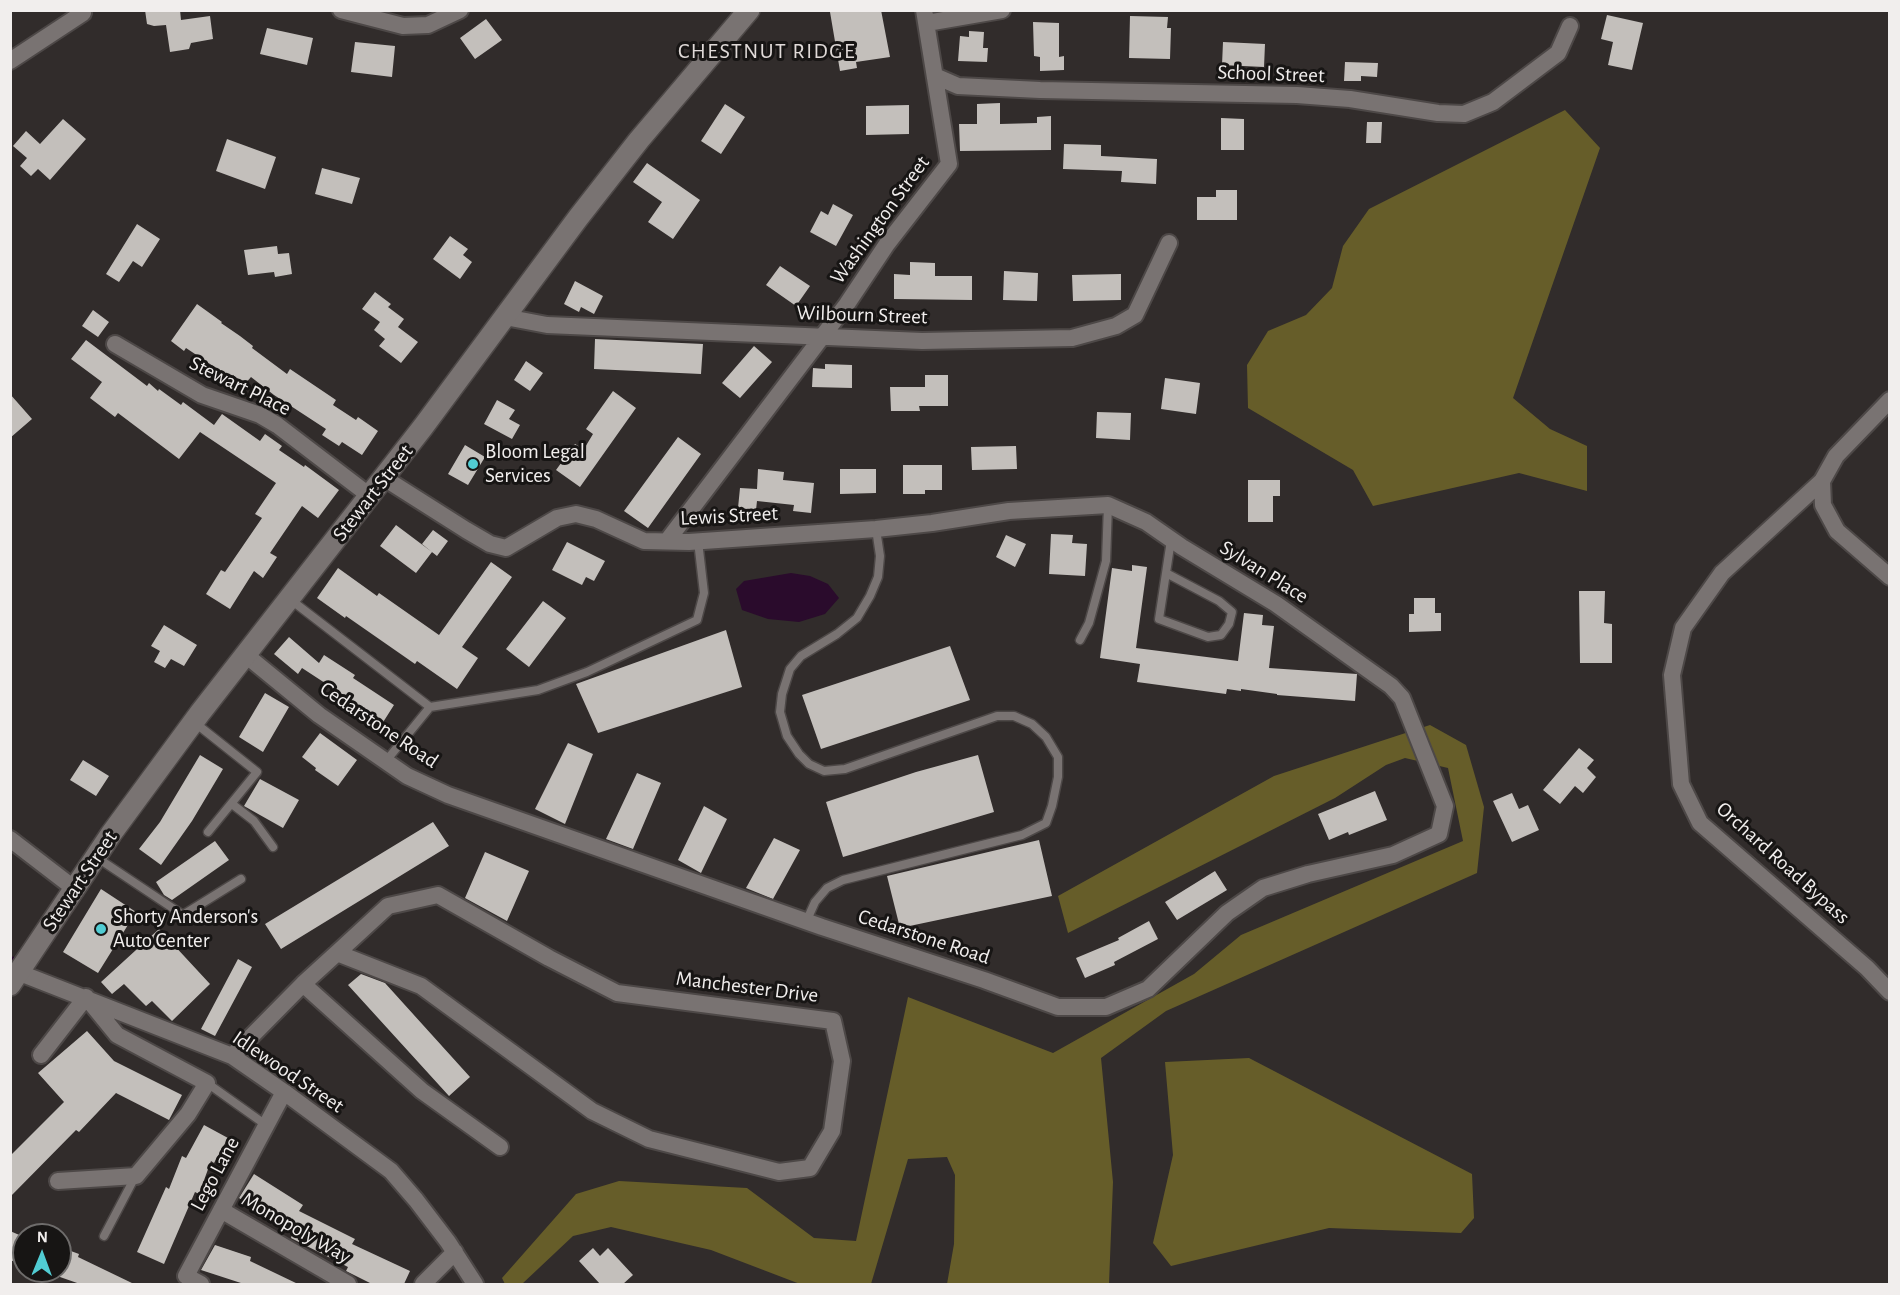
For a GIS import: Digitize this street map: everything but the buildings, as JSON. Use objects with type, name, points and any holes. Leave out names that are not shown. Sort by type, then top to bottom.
[{"type":"street","points":[[340,10],[403,26],[428,25],[460,10]]},
{"type":"street","points":[[926,17],[1002,10]]},
{"type":"street","name":"Stewart Street","points":[[15,979],[96,857],[194,722],[384,478],[578,218],[639,140],[749,11]]},
{"type":"street","points":[[10,62],[83,13]]},
{"type":"street","name":"Washington Street","points":[[667,541],[949,164],[926,17]]},
{"type":"street","name":"School Street","points":[[935,76],[958,86],[1040,90],[1297,95],[1350,99],[1438,113],[1464,114],[1493,102],[1558,53],[1570,27]]},
{"type":"street","name":"Wilbourn Street","points":[[504,318],[547,325],[922,341],[1072,338],[1116,326],[1135,315],[1169,243]]},
{"type":"street","name":"Stewart Place","points":[[115,344],[202,395],[277,424],[370,496]]},
{"type":"street","name":"Orchard Road Bypass","points":[[1890,400],[1836,456],[1822,481],[1722,573],[1683,628],[1672,675],[1681,784],[1700,823],[1867,968],[1890,992]]},
{"type":"street","name":"Lewis Street","points":[[384,478],[490,544],[506,548],[557,518],[576,514],[596,519],[644,541],[698,541],[876,529],[1009,511],[1108,505]]},
{"type":"street","points":[[1822,481],[1823,505],[1837,531],[1890,577]]},
{"type":"street","name":"Sylvan Place","points":[[1108,505],[1146,522],[1276,604],[1391,686]]},
{"type":"street","name":"Cedarstone Road","points":[[247,656],[319,715],[386,762],[407,776],[448,795],[806,922],[1058,1006],[1106,1007],[1148,989],[1227,914],[1263,888],[1308,874],[1393,855],[1439,834],[1445,806],[1402,698],[1391,686]]},
{"type":"street","points":[[10,839],[75,889]]},
{"type":"street","name":"Manchester Drive","points":[[232,1056],[303,984],[388,906],[438,895],[549,958],[617,993],[833,1021],[842,1061],[832,1131],[810,1168],[779,1172],[649,1139],[592,1111],[421,986],[337,953]]},
{"type":"street","name":"Idlewood Street","points":[[15,979],[86,997],[232,1056],[391,1172],[416,1200],[475,1284]]},
{"type":"street","points":[[303,984],[422,1091],[500,1147]]},
{"type":"street","points":[[41,1055],[86,997],[117,1035],[207,1083],[188,1114],[136,1176],[58,1181]]},
{"type":"street","name":"Lego Lane","points":[[201,1284],[186,1276],[284,1092]]},
{"type":"street","name":"Monopoly Way","points":[[221,1210],[348,1284]]},
{"type":"street","points":[[423,1284],[454,1252]]},
{"type":"lane","points":[[1080,640],[1089,623],[1106,561],[1108,505]]},
{"type":"lane","points":[[806,922],[815,902],[827,888],[843,880],[1022,835],[1046,823],[1056,786],[1058,757],[1046,737],[1032,724],[1014,716],[997,716],[845,769],[824,771],[809,764],[799,754],[787,736],[780,712],[782,694],[790,669],[801,656],[837,634],[856,618],[870,596],[878,577],[880,556],[876,529]]},
{"type":"lane","points":[[1166,573],[1219,601],[1232,612],[1229,624],[1221,635],[1208,637],[1159,619],[1166,573],[1172,539]]},
{"type":"lane","points":[[386,762],[430,707],[538,690],[586,672],[697,620],[704,593],[698,541]]},
{"type":"lane","points":[[290,599],[430,707]]},
{"type":"lane","points":[[194,722],[257,772],[208,832]]},
{"type":"lane","points":[[232,804],[254,821],[273,847]]},
{"type":"lane","points":[[96,857],[183,915],[241,879]]},
{"type":"lane","points":[[207,1083],[266,1125]]},
{"type":"lane","points":[[104,1236],[136,1176]]},
{"type":"shaded area","points":[[1565,110],[1600,148],[1513,398],[1550,429],[1587,446],[1587,491],[1519,473],[1373,506],[1353,470],[1248,408],[1247,365],[1268,331],[1306,315],[1332,288],[1343,246],[1369,209]]},
{"type":"shaded area","points":[[791,573],[810,576],[828,584],[839,598],[825,614],[799,622],[768,619],[742,610],[736,589],[744,581]]},
{"type":"shaded area","points":[[1430,725],[1466,745],[1484,807],[1477,873],[1166,1011],[1101,1058],[1113,1182],[1109,1284],[947,1284],[954,1244],[955,1175],[947,1157],[908,1159],[871,1284],[800,1284],[711,1250],[611,1227],[573,1236],[522,1284],[505,1284],[502,1278],[576,1194],[619,1181],[747,1188],[814,1238],[856,1241],[908,997],[1053,1053],[1194,974],[1241,935],[1463,841],[1448,768],[1405,758],[1386,765],[1335,798],[1068,933],[1058,896],[1274,776]]},
{"type":"shaded area","points":[[1249,1058],[1472,1174],[1474,1218],[1461,1233],[1329,1228],[1171,1266],[1153,1243],[1173,1155],[1165,1062]]},
{"type":"place","name":"Bloom Legal Services","points":[[473,464]]},
{"type":"place","name":"Shorty Anderson's Auto Center","points":[[101,929]]},
{"type":"district","name":"CHESTNUT RIDGE","points":[[767,51]]}]
